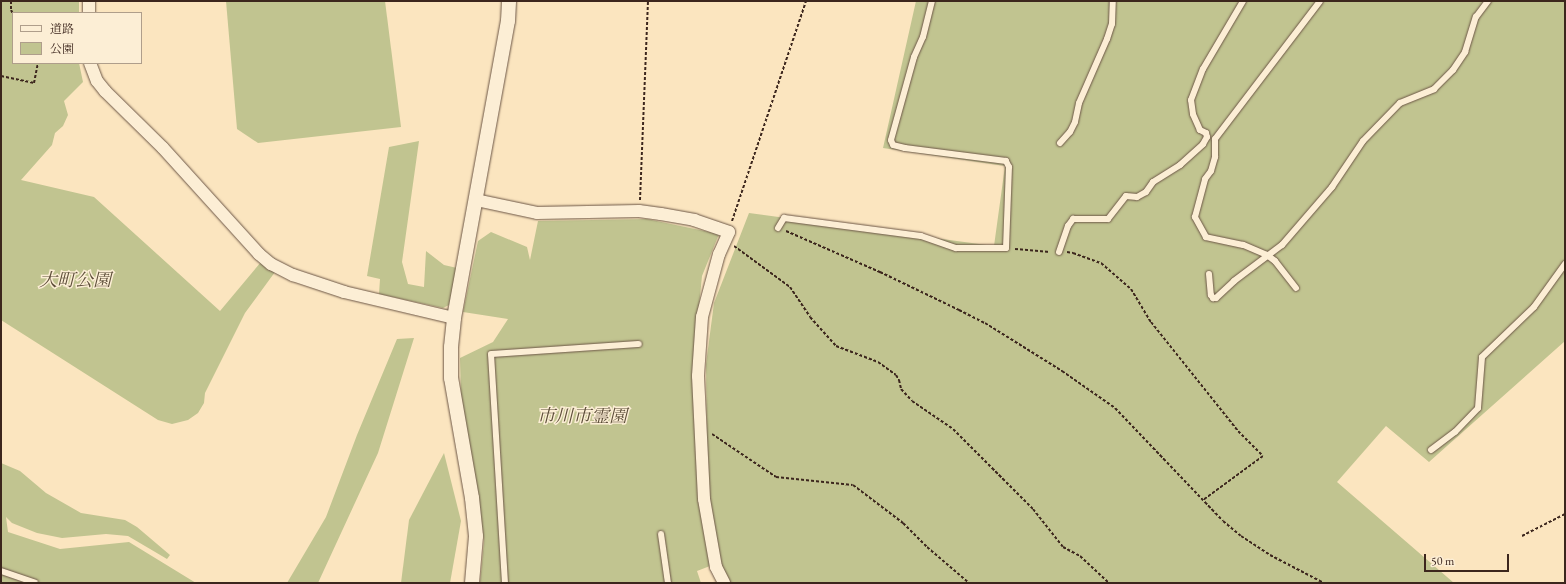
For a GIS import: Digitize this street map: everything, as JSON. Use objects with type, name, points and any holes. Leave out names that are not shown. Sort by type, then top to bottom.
[{"type":"street","points":[[89,1],[89,12]]},
{"type":"street","points":[[472,583],[476,536],[472,498],[451,378],[451,347],[454,318],[508,20],[509,1]]},
{"type":"street","points":[[90,64],[97,81],[105,92],[163,148],[259,254],[272,264],[293,275],[344,292],[454,318]]},
{"type":"street","points":[[476,200],[537,213],[640,211],[694,220],[727,235],[719,254],[702,317],[698,376],[703,488],[709,533],[716,567],[724,583]]},
{"type":"lane","points":[[778,228],[784,218],[921,236],[956,248],[1006,248],[1009,167],[1006,161],[905,148],[893,145],[890,140],[914,57],[923,37],[932,1]]},
{"type":"lane","points":[[1060,143],[1070,132],[1075,122],[1079,103],[1107,39],[1112,24],[1113,1]]},
{"type":"lane","points":[[1059,252],[1068,226],[1073,219],[1108,219],[1126,196],[1136,197],[1146,192],[1153,182],[1180,165],[1203,144],[1208,137],[1206,133],[1200,130],[1193,114],[1191,100],[1203,69],[1243,1]]},
{"type":"lane","points":[[1296,288],[1276,261],[1267,255],[1243,245],[1206,237],[1195,217],[1205,179],[1210,171],[1215,157],[1215,139],[1320,1]]},
{"type":"lane","points":[[1209,274],[1211,295],[1212,298],[1216,298],[1234,281],[1282,245],[1297,230],[1332,187],[1363,141],[1400,103],[1434,89],[1453,70],[1465,52],[1476,17],[1488,1]]},
{"type":"lane","points":[[1431,450],[1455,432],[1478,408],[1482,357],[1534,307],[1565,264]]},
{"type":"lane","points":[[505,583],[491,354],[639,344]]},
{"type":"lane","points":[[661,534],[668,583]]},
{"type":"lane","points":[[1,572],[35,583]]},
{"type":"path","points":[[11,1],[12,12]]},
{"type":"path","points":[[640,211],[648,1]]},
{"type":"path","points":[[806,1],[727,235],[790,287],[810,317],[836,346],[878,362],[896,375],[900,380],[901,389],[912,400],[953,429],[1033,509],[1063,547],[1080,556],[1109,583]]},
{"type":"path","points":[[1,76],[34,83],[38,64]]},
{"type":"path","points":[[778,228],[880,272],[945,303],[985,324],[1062,371],[1115,408],[1202,500],[1241,536],[1270,555],[1324,583]]},
{"type":"path","points":[[1006,248],[1073,252],[1101,263],[1131,289],[1151,322],[1238,431],[1263,456],[1202,500]]},
{"type":"path","points":[[700,427],[776,477],[853,485],[903,523],[927,547],[969,583]]},
{"type":"path","points":[[1522,536],[1565,514]]},
{"type":"green space","name":"大町公園","points":[[1,1],[79,1],[79,12],[12,12],[12,64],[79,64],[83,82],[64,101],[68,115],[63,126],[55,133],[52,145],[21,180],[94,197],[220,311],[261,262],[275,272],[245,313],[205,393],[204,403],[198,413],[188,420],[172,424],[158,420],[1,320]]},
{"type":"green space","points":[[226,1],[385,1],[401,127],[258,143],[237,129]]},
{"type":"green space","points":[[916,1],[1565,1],[1565,341],[1429,462],[1386,426],[1337,482],[1454,583],[729,583],[720,567],[711,512],[707,456],[706,364],[714,303],[749,213],[994,246],[1005,166],[883,148]]},
{"type":"green space","points":[[419,141],[402,262],[408,284],[424,287],[426,251],[444,265],[457,268],[449,305],[443,308],[379,294],[380,279],[367,276],[389,147]]},
{"type":"green space","name":"市川市霊園","points":[[647,219],[719,234],[702,276],[695,347],[710,566],[697,571],[701,583],[480,583],[484,541],[461,395],[460,358],[493,342],[508,319],[463,312],[478,241],[491,232],[527,247],[530,260],[538,221]]},
{"type":"green space","points":[[414,338],[378,453],[318,583],[287,583],[326,517],[357,435],[397,339]]},
{"type":"green space","points":[[444,453],[461,521],[450,583],[401,583],[409,520]]},
{"type":"green space","points":[[1,463],[20,471],[46,493],[81,513],[125,520],[137,527],[170,555],[167,559],[128,536],[106,534],[62,538],[37,533],[12,523],[6,517],[8,532],[60,549],[129,542],[196,583],[1,583]]}]
